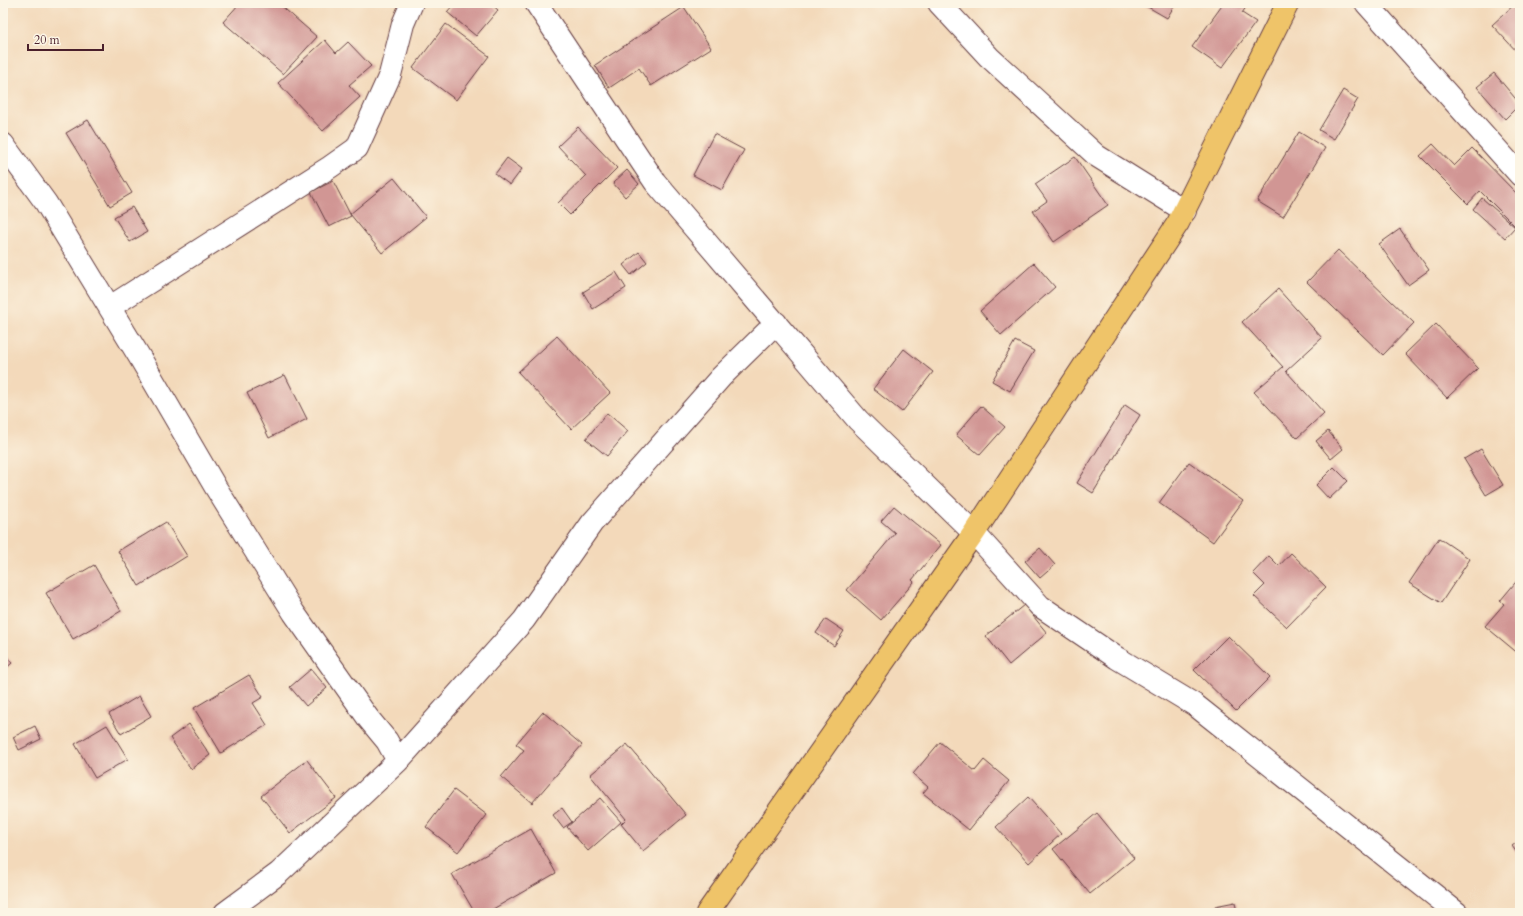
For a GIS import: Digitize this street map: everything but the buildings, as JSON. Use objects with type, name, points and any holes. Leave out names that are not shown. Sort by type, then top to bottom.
[{"type":"main road","points":[[707,913],[974,533],[1185,211],[1288,3]]},
{"type":"street","points":[[110,307],[330,167],[357,148],[390,75],[403,24],[412,3]]},
{"type":"street","points":[[536,3],[655,182],[858,420],[974,533],[1040,606],[1117,658],[1195,705],[1457,913]]},
{"type":"street","points":[[939,3],[989,57],[1098,156],[1185,211]]},
{"type":"street","points":[[1366,3],[1520,175]]},
{"type":"street","points":[[3,144],[46,203],[110,307],[216,488],[290,607],[368,718],[388,741],[398,761]]},
{"type":"street","points":[[225,913],[279,873],[398,761],[524,620],[602,512],[720,377],[776,323]]}]
